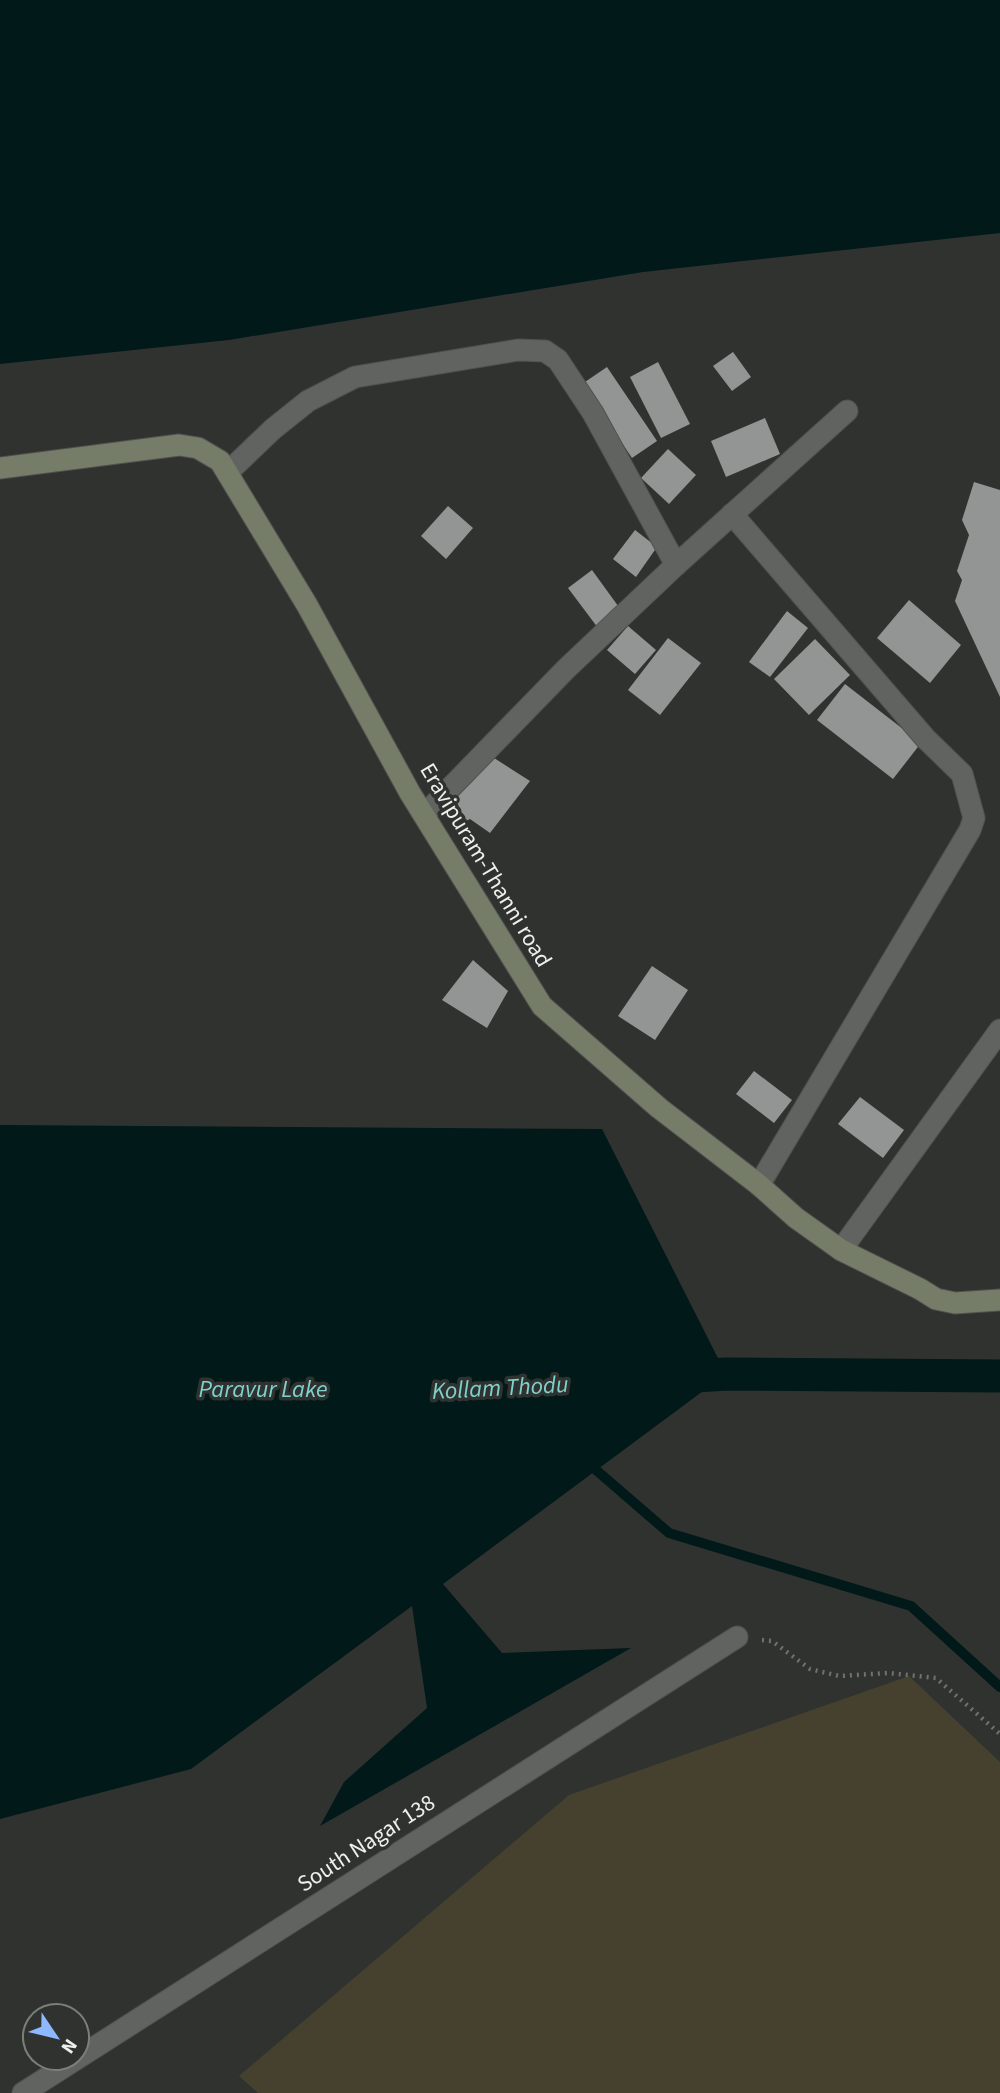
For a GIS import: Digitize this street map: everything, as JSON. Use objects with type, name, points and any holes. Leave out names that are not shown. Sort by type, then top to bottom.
[{"type":"main road","name":"Eravipuram-Thanni road","points":[[0,468],[179,445],[206,452],[220,461],[307,604],[410,793],[542,1006],[659,1108],[841,1251],[920,1289],[936,1300],[955,1303],[1000,1300]]},
{"type":"street","points":[[228,472],[273,429],[308,401],[355,377],[506,352],[545,351],[558,360],[593,413],[638,500],[676,565]]},
{"type":"street","points":[[424,815],[566,669],[676,565],[847,411]]},
{"type":"street","points":[[732,514],[926,740],[962,774],[974,818],[970,830],[758,1185]]},
{"type":"street","points":[[841,1251],[1000,1030]]},
{"type":"street","name":"South Nagar 138","points":[[23,2093],[737,1637]]},
{"type":"path","points":[[737,1637],[772,1641],[810,1669],[839,1676],[888,1673],[936,1678],[1000,1734]]},
{"type":"shaded area","points":[[909,1676],[1000,1762],[1000,2093],[258,2093],[239,2076],[569,1795]]},
{"type":"water","points":[[0,0],[1000,0],[1000,233],[643,272],[229,340],[0,364]]},
{"type":"water","name":"Paravur Lake","points":[[0,1125],[602,1129],[726,1374],[443,1584],[502,1653],[631,1648],[320,1826],[344,1782],[427,1708],[412,1606],[191,1769],[0,1819]]},
{"type":"building","points":[[733,352],[751,377],[732,391],[713,366]]},
{"type":"building","points":[[658,362],[690,424],[661,438],[630,377]]},
{"type":"building","points":[[607,367],[657,441],[632,458],[582,384]]},
{"type":"building","points":[[765,418],[780,454],[726,477],[711,441]]},
{"type":"building","points":[[668,449],[696,475],[669,504],[641,478]]},
{"type":"building","points":[[974,482],[1000,490],[1000,697],[955,601],[962,580],[957,571],[969,535],[962,520]]},
{"type":"building","points":[[448,506],[473,528],[446,559],[421,536]]},
{"type":"building","points":[[635,530],[657,547],[636,577],[613,559]]},
{"type":"building","points":[[592,570],[621,610],[598,628],[568,588]]},
{"type":"building","points":[[909,600],[961,645],[930,683],[877,638]]},
{"type":"building","points":[[787,611],[808,628],[770,677],[749,662]]},
{"type":"building","points":[[628,626],[656,650],[635,674],[607,650]]},
{"type":"building","points":[[668,638],[701,663],[660,715],[628,690]]},
{"type":"building","points":[[815,639],[850,675],[809,715],[774,679]]},
{"type":"building","points":[[845,684],[921,743],[893,779],[817,720]]},
{"type":"building","points":[[491,756],[530,781],[490,833],[470,819],[464,822],[454,816],[455,798]]},
{"type":"building","points":[[473,960],[508,991],[487,1028],[442,1000]]},
{"type":"building","points":[[652,966],[688,990],[655,1040],[618,1016]]},
{"type":"building","points":[[754,1071],[792,1100],[774,1123],[736,1094]]},
{"type":"building","points":[[860,1097],[904,1130],[883,1158],[838,1124]]},
{"type":"waterway","name":"Kollam Thodu","points":[[681,1377],[726,1374],[1000,1376]]},
{"type":"waterway","points":[[588,1463],[669,1533],[911,1606],[1000,1687]]}]
